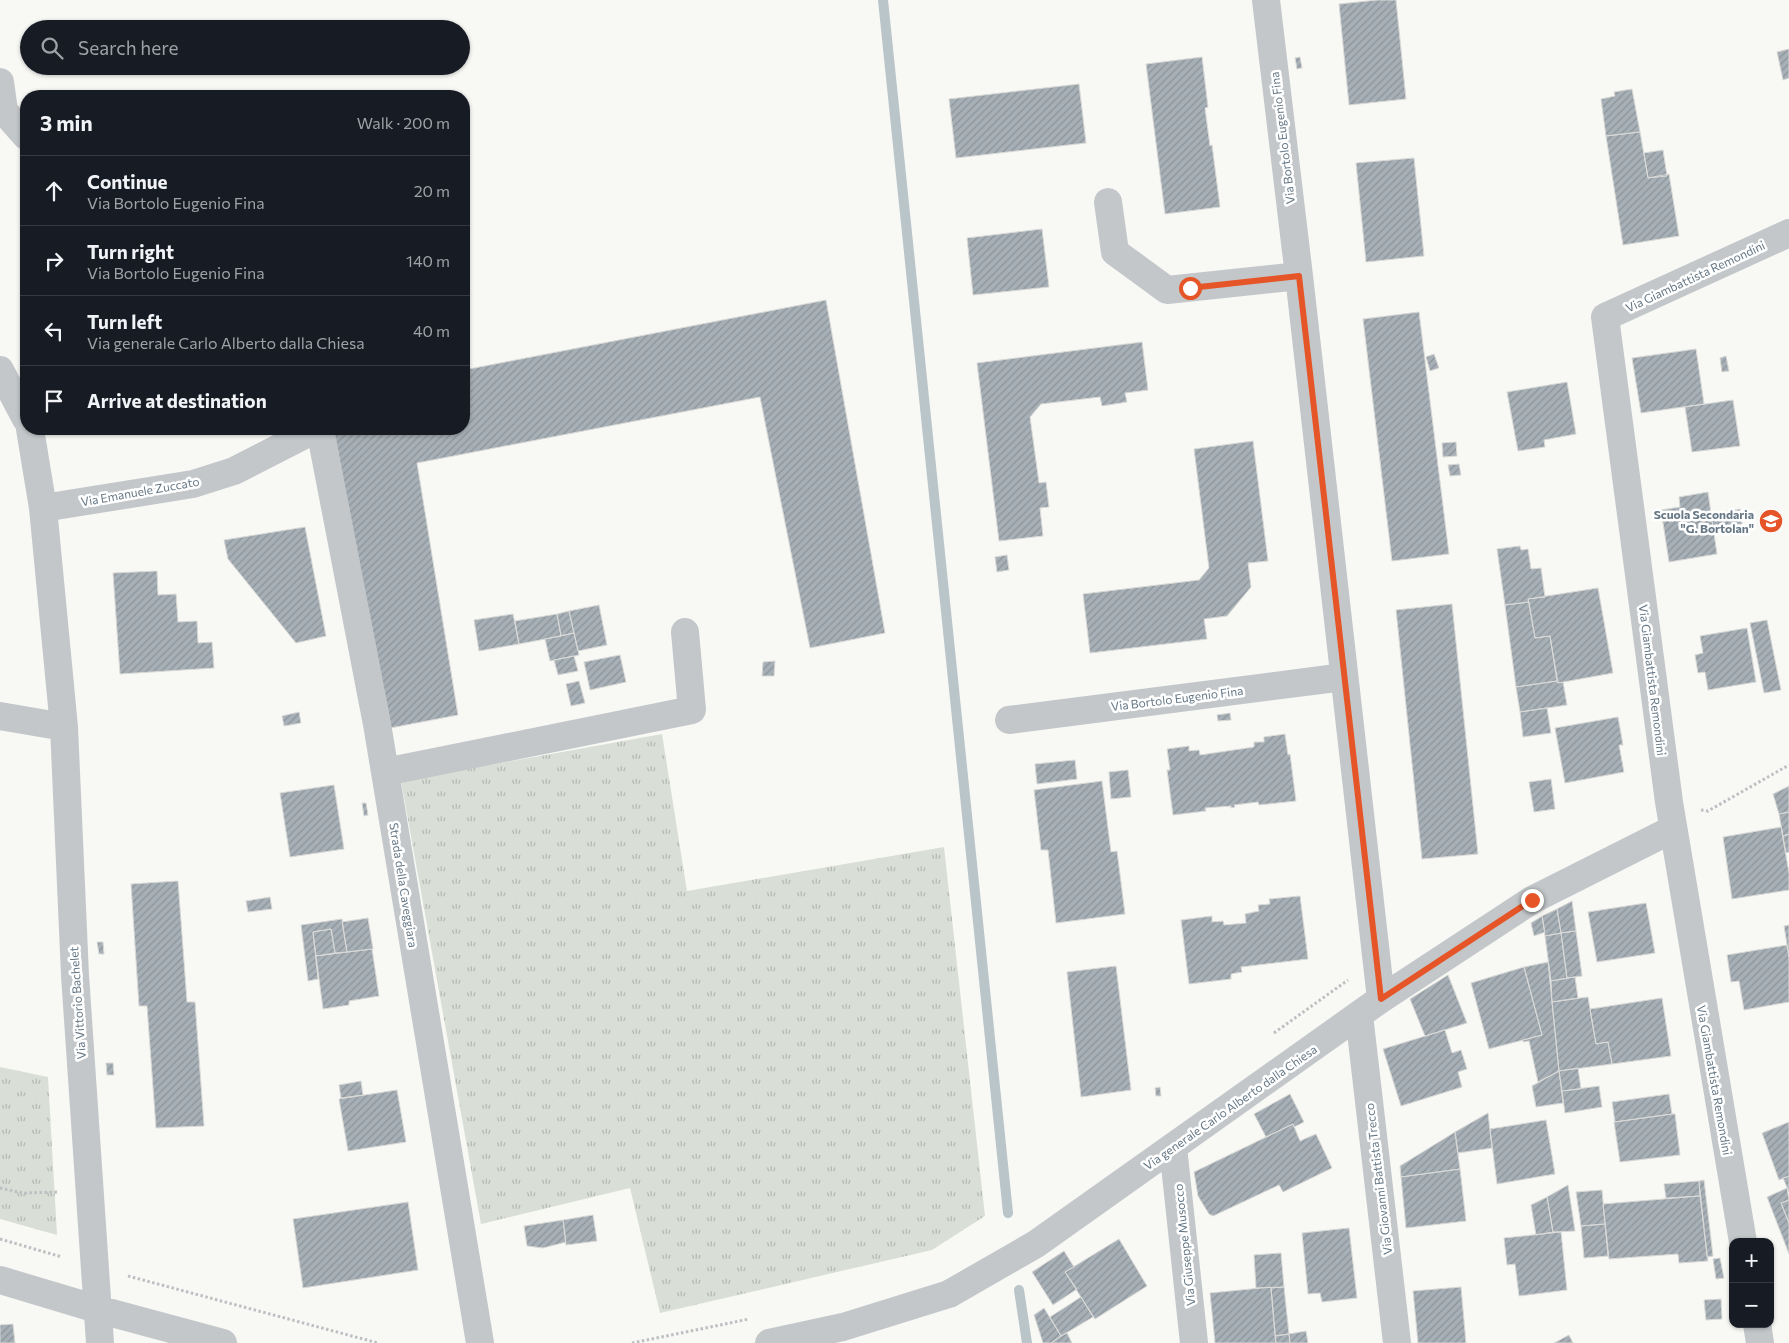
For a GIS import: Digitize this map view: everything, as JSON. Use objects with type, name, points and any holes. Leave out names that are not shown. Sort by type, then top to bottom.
[{"type":"street","name":"Via Bortolo Eugenio Fina","points":[[1266,0],[1381,999]]},
{"type":"street","points":[[0,82],[4,111],[20,129]]},
{"type":"street","points":[[1108,202],[1115,252],[1167,290],[1299,276]]},
{"type":"street","name":"Via Giambattista Remondini","points":[[1742,1238],[1673,829],[1605,317],[1789,233]]},
{"type":"street","points":[[0,370],[20,408]]},
{"type":"street","points":[[0,716],[64,727],[43,508],[31,435]]},
{"type":"street","name":"Via Emanuele Zuccato","points":[[43,508],[193,484],[234,471],[306,435]]},
{"type":"street","name":"Strada della Caveggiara","points":[[319,435],[377,724],[480,1343]]},
{"type":"street","points":[[385,772],[692,710],[685,632]]},
{"type":"street","name":"Via Bortolo Eugenio Fina","points":[[1009,720],[1344,677]]},
{"type":"street","name":"Via Vittorio Bachelet","points":[[64,727],[75,975],[100,1343]]},
{"type":"street","name":"Via generale Carlo Alberto dalla Chiesa","points":[[769,1343],[844,1327],[949,1294],[1036,1244],[1381,999],[1532,900],[1673,829]]},
{"type":"street","name":"Via Giovanni Battista Trecco","points":[[1359,1015],[1398,1343]]},
{"type":"street","name":"Via Giuseppe Musocco","points":[[1173,1147],[1194,1343]]},
{"type":"street","points":[[0,1280],[97,1309],[223,1343]]},
{"type":"street","points":[[1758,1328],[1760,1343]]},
{"type":"path","points":[[1272,1034],[1377,960]]},
{"type":"path","points":[[0,1188],[23,1193],[90,1192]]},
{"type":"path","points":[[0,1239],[378,1343]]},
{"type":"path","points":[[632,1343],[754,1318]]},
{"type":"green space","points":[[662,734],[687,891],[944,847],[985,1216],[932,1250],[660,1313],[630,1188],[481,1224],[401,781]]},
{"type":"green space","points":[[0,1067],[48,1077],[57,1235],[0,1219]]},
{"type":"building","points":[[1396,0],[1406,99],[1349,105],[1339,4]]},
{"type":"building","points":[[1789,49],[1789,78],[1783,80],[1777,52]]},
{"type":"building","points":[[1202,57],[1208,107],[1205,108],[1220,207],[1165,214],[1146,64]]},
{"type":"building","points":[[1300,57],[1302,68],[1297,69],[1295,58]]},
{"type":"building","points":[[1079,84],[1086,143],[956,158],[949,99]]},
{"type":"building","points":[[1632,89],[1640,132],[1606,136],[1601,99],[1615,96],[1614,92]]},
{"type":"building","points":[[1640,132],[1648,178],[1669,174],[1679,236],[1623,245],[1606,136]]},
{"type":"building","points":[[1663,150],[1667,176],[1648,178],[1644,153]]},
{"type":"building","points":[[1414,158],[1424,256],[1366,262],[1356,163]]},
{"type":"building","points":[[1042,229],[1049,287],[973,295],[967,238]]},
{"type":"building","points":[[826,300],[885,633],[810,648],[760,397],[417,463],[458,715],[385,729],[330,435],[470,435],[470,369]]},
{"type":"building","points":[[1419,312],[1449,554],[1392,561],[1363,319]]},
{"type":"building","points":[[1142,342],[1148,390],[1125,393],[1127,402],[1102,406],[1100,397],[1041,404],[1030,417],[1039,483],[1046,482],[1049,507],[1040,508],[1043,536],[999,541],[977,363]]},
{"type":"building","points":[[1696,349],[1704,404],[1641,413],[1632,358]]},
{"type":"building","points":[[1434,354],[1439,368],[1430,371],[1426,357]]},
{"type":"building","points":[[1726,356],[1729,371],[1722,372],[1720,358]]},
{"type":"building","points":[[1567,382],[1576,434],[1544,440],[1545,447],[1518,451],[1507,392]]},
{"type":"building","points":[[1733,400],[1740,446],[1692,452],[1685,407]]},
{"type":"building","points":[[1253,441],[1268,561],[1248,563],[1251,587],[1227,616],[1204,619],[1207,639],[1090,653],[1083,594],[1199,580],[1209,568],[1194,449]]},
{"type":"building","points":[[1456,442],[1457,456],[1443,457],[1442,443]]},
{"type":"building","points":[[1459,464],[1461,475],[1450,476],[1448,465]]},
{"type":"building","points":[[1708,492],[1717,554],[1669,562],[1661,510],[1680,507],[1679,497]]},
{"type":"building","points":[[1740,509],[1742,524],[1713,528],[1711,514]]},
{"type":"building","points":[[305,527],[326,636],[296,643],[228,559],[224,540]]},
{"type":"building","points":[[1520,546],[1521,550],[1528,549],[1531,569],[1541,568],[1545,597],[1528,599],[1529,602],[1505,605],[1497,549]]},
{"type":"building","points":[[1007,555],[1009,570],[997,572],[995,557]]},
{"type":"building","points":[[157,571],[158,595],[176,594],[178,622],[197,621],[198,643],[212,642],[214,668],[120,674],[113,573]]},
{"type":"building","points":[[1598,588],[1613,673],[1558,683],[1550,636],[1535,638],[1528,599]]},
{"type":"building","points":[[1529,602],[1535,638],[1550,636],[1557,681],[1516,687],[1505,605]]},
{"type":"building","points":[[1452,604],[1478,854],[1422,859],[1396,610]]},
{"type":"building","points":[[599,605],[607,645],[578,651],[569,611]]},
{"type":"building","points":[[569,611],[574,633],[561,636],[557,614]]},
{"type":"building","points":[[513,614],[519,644],[479,651],[474,620]]},
{"type":"building","points":[[557,614],[561,636],[519,644],[515,621]]},
{"type":"building","points":[[1767,620],[1781,690],[1764,693],[1750,623]]},
{"type":"building","points":[[1747,628],[1756,682],[1708,690],[1705,672],[1698,673],[1695,655],[1703,653],[1700,636]]},
{"type":"building","points":[[574,633],[579,655],[550,661],[545,639]]},
{"type":"building","points":[[620,655],[626,682],[590,690],[584,662]]},
{"type":"building","points":[[574,656],[578,671],[558,675],[554,660]]},
{"type":"building","points":[[775,661],[774,676],[762,676],[763,662]]},
{"type":"building","points":[[579,681],[585,703],[571,706],[566,684]]},
{"type":"building","points":[[1557,681],[1558,683],[1563,682],[1567,705],[1520,712],[1516,687]]},
{"type":"building","points":[[1547,708],[1551,733],[1523,737],[1520,712]]},
{"type":"building","points":[[299,712],[301,723],[284,726],[282,716]]},
{"type":"building","points":[[1230,713],[1231,720],[1218,721],[1217,715]]},
{"type":"building","points":[[1618,717],[1623,745],[1619,745],[1624,772],[1565,783],[1555,728]]},
{"type":"building","points":[[1285,734],[1288,755],[1290,754],[1296,801],[1259,805],[1258,802],[1234,805],[1235,807],[1231,808],[1231,806],[1205,808],[1206,811],[1173,815],[1167,770],[1170,770],[1167,749],[1189,746],[1189,751],[1199,750],[1200,755],[1254,747],[1254,742],[1264,742],[1264,737]]},
{"type":"building","points":[[1075,760],[1077,779],[1037,784],[1035,764]]},
{"type":"building","points":[[1128,770],[1131,797],[1111,799],[1109,772]]},
{"type":"building","points":[[1551,779],[1555,809],[1534,812],[1529,782]]},
{"type":"building","points":[[1102,781],[1111,852],[1117,851],[1125,914],[1056,923],[1048,850],[1041,850],[1034,790]]},
{"type":"building","points":[[334,785],[344,849],[290,857],[280,793]]},
{"type":"building","points":[[1789,786],[1789,812],[1779,814],[1773,794]]},
{"type":"building","points":[[362,803],[366,803],[368,815],[364,816]]},
{"type":"building","points":[[1789,812],[1789,834],[1783,836],[1779,814]]},
{"type":"building","points":[[1781,827],[1789,873],[1789,890],[1732,899],[1723,837]]},
{"type":"building","points":[[1789,834],[1789,852],[1786,853],[1783,836]]},
{"type":"building","points":[[178,881],[187,1002],[195,1002],[204,1126],[156,1128],[147,1006],[139,1006],[131,884]]},
{"type":"building","points":[[1300,896],[1308,959],[1241,967],[1242,972],[1231,974],[1231,979],[1189,984],[1181,920],[1212,916],[1212,922],[1223,921],[1224,925],[1246,923],[1245,914],[1259,911],[1258,905],[1270,904],[1269,899]]},
{"type":"building","points":[[270,897],[272,909],[248,912],[246,901]]},
{"type":"building","points":[[1572,901],[1576,931],[1561,933],[1557,909]]},
{"type":"building","points":[[1646,903],[1655,953],[1597,962],[1588,912]]},
{"type":"building","points":[[1557,909],[1561,933],[1545,936],[1542,916]]},
{"type":"building","points":[[1542,916],[1545,932],[1534,936],[1531,923]]},
{"type":"building","points":[[368,918],[373,949],[347,952],[342,922]]},
{"type":"building","points":[[342,919],[347,952],[335,953],[331,929],[313,932],[318,979],[308,981],[301,925]]},
{"type":"building","points":[[1789,925],[1789,957],[1784,926]]},
{"type":"building","points":[[331,929],[335,953],[316,956],[313,932]]},
{"type":"building","points":[[1576,931],[1582,976],[1567,978],[1561,933]]},
{"type":"building","points":[[1561,933],[1567,978],[1551,981],[1545,936]]},
{"type":"building","points":[[97,942],[103,942],[104,954],[99,954]]},
{"type":"building","points":[[1787,945],[1789,957],[1789,1002],[1744,1010],[1739,981],[1731,982],[1727,955]]},
{"type":"building","points":[[372,949],[379,996],[349,1001],[349,1005],[323,1009],[316,956]]},
{"type":"building","points":[[1548,962],[1559,1071],[1538,1082],[1529,1041],[1523,1042],[1523,1040],[1542,1035],[1524,967]]},
{"type":"building","points":[[1116,966],[1131,1090],[1081,1097],[1067,972]]},
{"type":"building","points":[[1524,967],[1542,1035],[1489,1049],[1471,983]]},
{"type":"building","points":[[1448,975],[1467,1023],[1425,1036],[1410,999]]},
{"type":"building","points":[[1575,977],[1578,998],[1552,1002],[1551,981]]},
{"type":"building","points":[[1588,997],[1596,1044],[1608,1042],[1612,1064],[1559,1071],[1552,1002]]},
{"type":"building","points":[[1662,998],[1671,1056],[1612,1064],[1608,1042],[1596,1044],[1590,1009]]},
{"type":"building","points":[[1445,1030],[1452,1053],[1461,1050],[1467,1069],[1458,1072],[1462,1087],[1401,1106],[1383,1049]]},
{"type":"building","points":[[106,1063],[113,1063],[114,1075],[107,1075]]},
{"type":"building","points":[[1578,1068],[1581,1089],[1562,1091],[1559,1071]]},
{"type":"building","points":[[1559,1071],[1563,1103],[1536,1107],[1532,1086]]},
{"type":"building","points":[[361,1081],[363,1095],[341,1098],[339,1085]]},
{"type":"building","points":[[1599,1086],[1602,1107],[1565,1113],[1562,1091]]},
{"type":"building","points":[[1160,1087],[1161,1096],[1156,1096],[1155,1088]]},
{"type":"building","points":[[397,1090],[406,1142],[348,1151],[339,1099]]},
{"type":"building","points":[[1290,1094],[1304,1122],[1294,1127],[1293,1124],[1266,1137],[1254,1114]]},
{"type":"building","points":[[1669,1094],[1672,1114],[1615,1122],[1612,1102]]},
{"type":"building","points":[[1488,1113],[1492,1148],[1458,1153],[1455,1132]]},
{"type":"building","points":[[1675,1114],[1680,1155],[1620,1162],[1614,1122]]},
{"type":"building","points":[[1546,1120],[1555,1174],[1497,1184],[1490,1129]]},
{"type":"building","points":[[1789,1122],[1789,1176],[1779,1180],[1762,1133]]},
{"type":"building","points":[[1293,1124],[1300,1141],[1316,1134],[1332,1168],[1283,1192],[1279,1185],[1213,1216],[1209,1214],[1198,1196],[1194,1172]]},
{"type":"building","points":[[1455,1132],[1460,1169],[1401,1177],[1400,1166]]},
{"type":"building","points":[[1460,1169],[1466,1221],[1406,1228],[1401,1177]]},
{"type":"building","points":[[1789,1176],[1789,1192],[1783,1178]]},
{"type":"building","points":[[1704,1180],[1713,1256],[1707,1257],[1699,1181]]},
{"type":"building","points":[[1699,1181],[1700,1196],[1666,1198],[1664,1184]]},
{"type":"building","points":[[1568,1185],[1575,1231],[1553,1232],[1547,1197]]},
{"type":"building","points":[[1787,1188],[1789,1200],[1781,1203],[1789,1223],[1789,1254],[1767,1197]]},
{"type":"building","points":[[1602,1190],[1605,1224],[1581,1226],[1576,1192]]},
{"type":"building","points":[[1700,1196],[1708,1261],[1679,1263],[1678,1254],[1609,1259],[1603,1204]]},
{"type":"building","points":[[1547,1197],[1553,1232],[1536,1235],[1531,1205]]},
{"type":"building","points":[[1789,1200],[1789,1223],[1781,1203]]},
{"type":"building","points":[[408,1202],[418,1270],[303,1288],[293,1219]]},
{"type":"building","points":[[593,1215],[597,1241],[566,1245],[563,1220]]},
{"type":"building","points":[[563,1220],[566,1242],[543,1248],[527,1246],[524,1226]]},
{"type":"building","points":[[1605,1224],[1608,1256],[1584,1258],[1581,1226]]},
{"type":"building","points":[[1349,1228],[1357,1298],[1322,1302],[1320,1293],[1308,1294],[1302,1233]]},
{"type":"building","points":[[1561,1232],[1567,1290],[1519,1296],[1515,1264],[1507,1265],[1504,1238]]},
{"type":"building","points":[[1119,1239],[1147,1286],[1095,1319],[1065,1272]]},
{"type":"building","points":[[1064,1251],[1074,1267],[1065,1272],[1077,1289],[1053,1305],[1032,1272]]},
{"type":"building","points":[[1281,1253],[1284,1287],[1256,1288],[1254,1255]]},
{"type":"building","points":[[1720,1258],[1724,1278],[1716,1279],[1713,1259]]},
{"type":"building","points":[[1271,1287],[1276,1343],[1215,1343],[1210,1293]]},
{"type":"building","points":[[1284,1287],[1289,1334],[1275,1336],[1271,1288]]},
{"type":"building","points":[[1461,1287],[1466,1343],[1418,1343],[1413,1291]]},
{"type":"building","points":[[1081,1297],[1093,1317],[1061,1336],[1050,1317]]},
{"type":"building","points":[[1721,1299],[1722,1319],[1706,1320],[1704,1300]]},
{"type":"building","points":[[1044,1308],[1061,1336],[1051,1343],[1043,1343],[1034,1315]]},
{"type":"building","points":[[13,1324],[15,1343],[0,1343],[0,1325]]},
{"type":"building","points":[[1306,1331],[1308,1343],[1290,1343],[1289,1334]]},
{"type":"building","points":[[1067,1333],[1072,1343],[1051,1343],[1061,1336]]},
{"type":"building","points":[[1289,1334],[1290,1343],[1276,1343],[1275,1336]]},
{"type":"building","points":[[1569,1335],[1573,1343],[1554,1343]]},
{"type":"waterway","points":[[883,0],[1008,1213]]},
{"type":"waterway","points":[[1019,1290],[1027,1343]]},
{"type":"place","name":"Scuola Secondaria \"G. Bortolan\"","points":[[1771,521]]},
{"type":"route","points":[[1190,288],[1299,276],[1381,999],[1532,900]]}]
